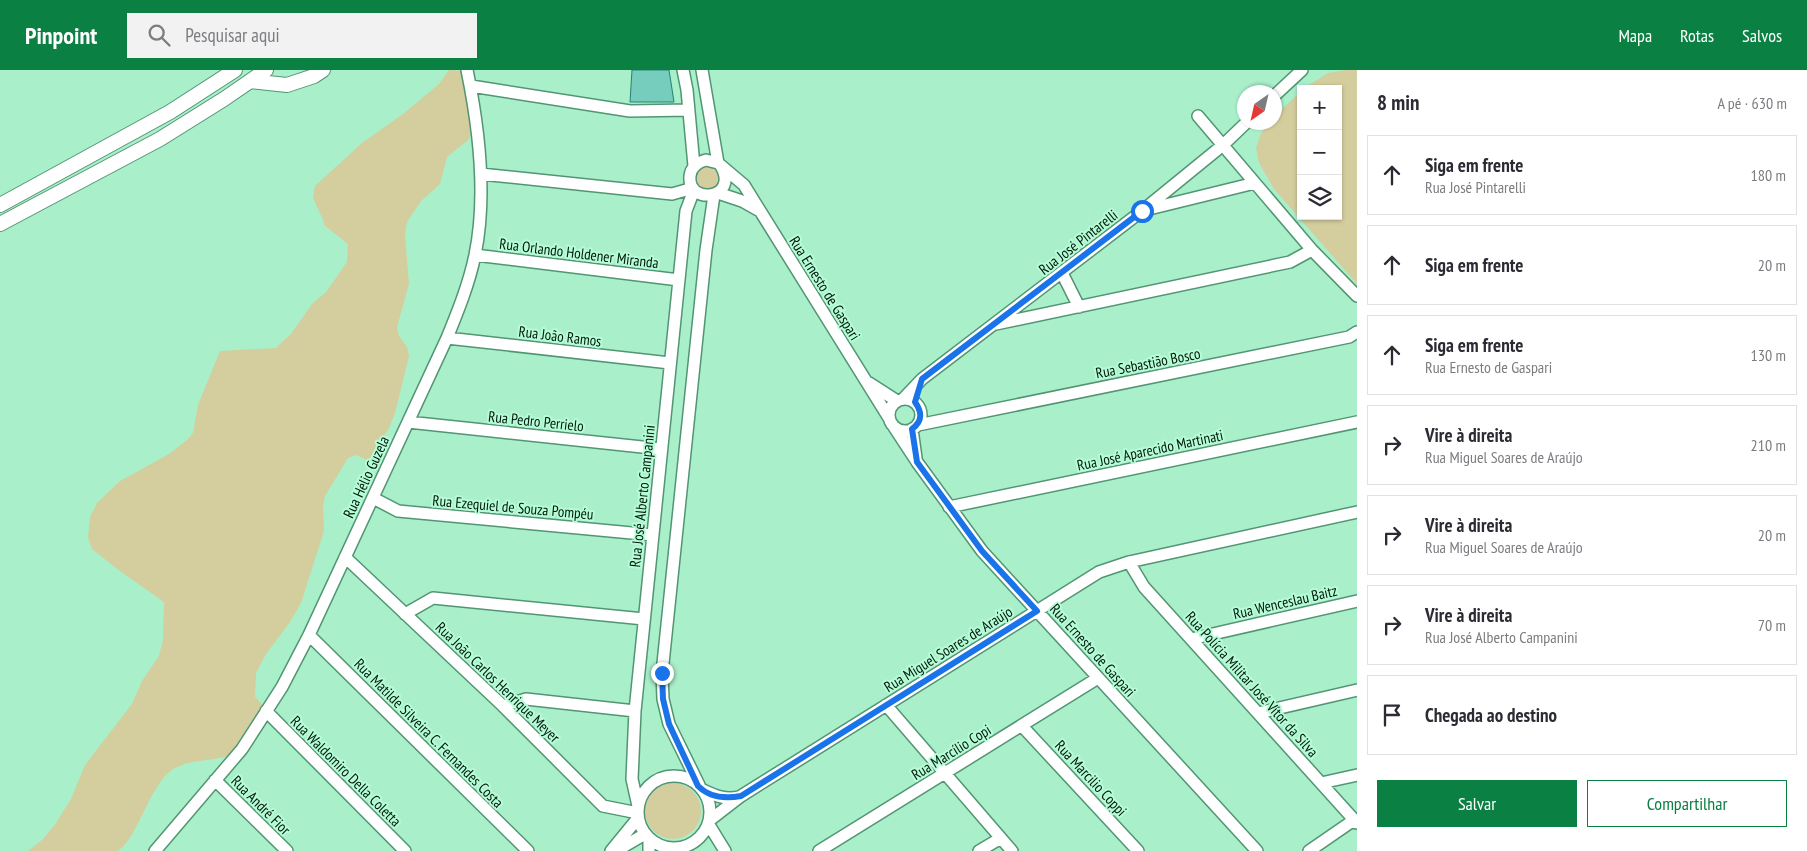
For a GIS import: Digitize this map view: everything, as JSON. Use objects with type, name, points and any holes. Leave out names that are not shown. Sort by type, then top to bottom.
[{"type":"main road","points":[[0,204],[170,112],[235,70]]},
{"type":"main road","points":[[0,224],[160,139],[224,100],[266,70]]},
{"type":"main road","points":[[250,81],[288,85],[314,76],[323,70]]},
{"type":"street","name":"Rua Hélio Guzela","points":[[159,849],[242,749],[282,687],[309,635],[373,498],[447,338],[464,296],[475,255],[480,219],[481,174],[471,86],[467,70]]},
{"type":"street","points":[[683,70],[694,166]]},
{"type":"street","points":[[647,836],[660,846],[674,849],[690,848],[698,840],[709,822],[710,810],[708,800],[669,724],[663,699],[662,673],[706,250],[716,194],[723,188],[726,180],[725,173],[720,165],[702,70]]},
{"type":"street","points":[[1282,89],[1302,70]]},
{"type":"street","points":[[471,86],[630,110],[689,110]]},
{"type":"street","points":[[1198,116],[1312,250],[1357,296]]},
{"type":"street","name":"Rua José Pintarelli","points":[[905,400],[922,379],[1142,211],[1224,145],[1239,130]]},
{"type":"street","points":[[720,165],[706,160],[694,166],[690,173],[690,181],[694,189],[700,194],[707,196],[716,194],[742,201],[760,211]]},
{"type":"street","name":"Rua Ernesto de Gaspari","points":[[720,165],[744,185],[917,462],[982,551],[1256,851]]},
{"type":"street","points":[[481,174],[672,194],[694,189]]},
{"type":"street","points":[[1142,211],[1255,183]]},
{"type":"street","name":"Rua José Alberto Campanini","points":[[638,812],[632,779],[635,711],[678,280],[686,211],[694,189]]},
{"type":"street","points":[[992,325],[1290,262],[1312,250]]},
{"type":"street","name":"Rua Orlando Holdener Miranda","points":[[475,255],[678,280]]},
{"type":"street","points":[[1062,273],[1079,307]]},
{"type":"street","name":"Rua Sebastião Bosco","points":[[917,424],[1348,337],[1357,332]]},
{"type":"street","name":"Rua João Ramos","points":[[447,338],[670,364]]},
{"type":"street","name":"Rua Ernesto de Gaspari","points":[[865,380],[905,400]]},
{"type":"street","points":[[905,400],[920,409],[917,424],[903,431],[891,422],[890,408],[905,400]]},
{"type":"street","name":"Rua Pedro Perrielo","points":[[408,422],[662,449]]},
{"type":"street","name":"Rua José Aparecido Martinati","points":[[948,506],[1357,422]]},
{"type":"street","name":"Rua Ernesto de Gaspari","points":[[917,424],[917,462]]},
{"type":"street","name":"Rua Ezequiel de Souza Pompéu","points":[[373,498],[398,511],[653,535]]},
{"type":"street","name":"Rua Miguel Soares de Araújo","points":[[709,822],[741,796],[1100,572],[1129,562],[1357,512]]},
{"type":"street","name":"Rua João Carlos Henrique Meyer","points":[[345,557],[503,706],[603,806],[638,812]]},
{"type":"street","name":"Rua Polícia Militar José Vítor da Silva","points":[[1129,562],[1144,587],[1356,821]]},
{"type":"street","points":[[405,614],[432,598],[644,619]]},
{"type":"street","name":"Rua Wenceslau Baitz","points":[[1192,640],[1357,601]]},
{"type":"street","name":"Rua Matilde Silveira C. Fernandes Costa","points":[[309,635],[528,851]]},
{"type":"street","name":"Rua Marcílio Copi","points":[[819,851],[1098,678]]},
{"type":"street","points":[[1258,713],[1357,690]]},
{"type":"street","points":[[503,706],[526,699],[635,711]]},
{"type":"street","points":[[886,705],[1012,851]]},
{"type":"street","name":"Rua Waldomiro Della Coletta","points":[[266,711],[405,851]]},
{"type":"street","name":"Rua Marcilio Coppi","points":[[1022,726],[1138,851]]},
{"type":"street","points":[[1321,783],[1357,775]]},
{"type":"street","points":[[611,851],[638,812],[643,794],[651,784],[662,778],[675,776],[688,779],[718,797],[728,799],[741,796]]},
{"type":"street","name":"Rua André Fior","points":[[215,780],[287,851]]},
{"type":"street","points":[[638,812],[647,836],[649,851]]},
{"type":"street","points":[[1309,851],[1356,821]]},
{"type":"street","points":[[709,822],[726,851]]},
{"type":"street","points":[[616,851],[647,836]]},
{"type":"street","points":[[979,851],[1001,838]]},
{"type":"shaded area","points":[[449,70],[463,71],[475,126],[468,140],[447,157],[440,184],[421,201],[407,222],[405,235],[409,284],[397,327],[399,336],[407,347],[409,356],[395,413],[389,428],[371,457],[367,460],[356,455],[348,458],[325,496],[323,506],[324,531],[301,603],[290,622],[266,654],[256,673],[255,697],[267,713],[262,730],[243,750],[232,755],[176,767],[167,774],[154,792],[131,837],[118,851],[28,851],[42,840],[54,826],[71,799],[85,765],[132,704],[142,681],[159,656],[163,640],[164,602],[92,549],[88,537],[90,517],[97,503],[120,481],[169,454],[193,433],[198,405],[220,351],[276,348],[291,334],[312,304],[326,292],[347,262],[348,244],[324,225],[313,198],[315,186],[362,143],[403,114],[439,84]]},
{"type":"shaded area","points":[[1357,70],[1357,284],[1301,220],[1342,220],[1342,85],[1309,85],[1328,73]]},
{"type":"shaded area","points":[[1297,95],[1297,215],[1274,189],[1259,163],[1256,148],[1263,130],[1282,130],[1282,109]]},
{"type":"shaded area","points":[[708,167],[718,174],[719,178],[712,188],[708,189],[698,182],[697,178],[704,168]]},
{"type":"shaded area","points":[[673,783],[684,785],[693,791],[699,800],[701,811],[699,822],[693,831],[684,837],[673,839],[662,837],[653,831],[647,822],[645,811],[647,800],[653,791],[662,785]]},
{"type":"building","points":[[632,70],[669,70],[674,102],[630,102]]},
{"type":"route","points":[[662,673],[663,699],[669,724],[698,786],[718,797],[728,799],[741,796],[1037,611],[982,551],[917,462],[912,429],[918,425],[921,418],[920,409],[915,402],[922,379],[1142,211]]}]
